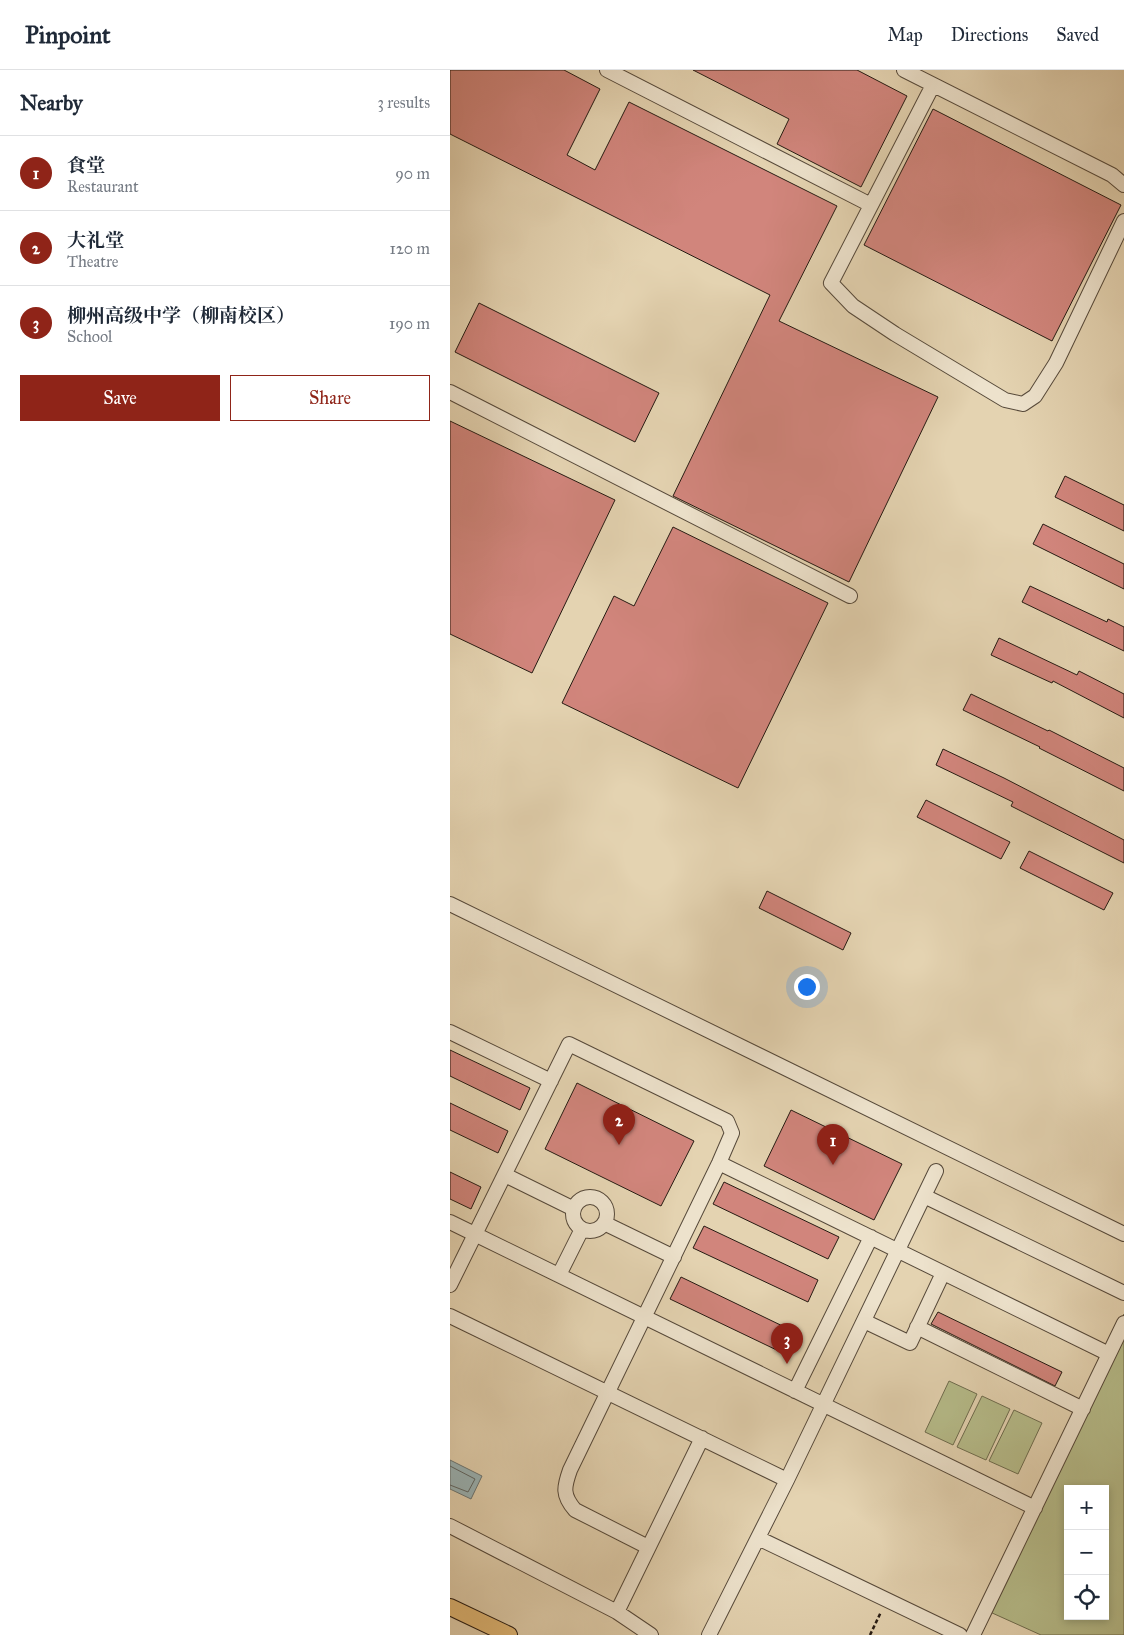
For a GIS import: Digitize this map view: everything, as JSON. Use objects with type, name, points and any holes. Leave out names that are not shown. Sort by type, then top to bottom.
[{"type":"main road","points":[[450,1607],[508,1635]]},
{"type":"street","points":[[607,70],[627,74],[871,205]]},
{"type":"street","points":[[904,70],[1112,175],[1124,185]]},
{"type":"street","points":[[933,85],[831,283],[853,306],[895,334],[1005,400],[1023,404],[1035,396],[1056,363],[1124,221]]},
{"type":"street","points":[[450,392],[850,596]]},
{"type":"street","points":[[450,904],[1124,1234]]},
{"type":"street","points":[[450,1032],[551,1081]]},
{"type":"street","points":[[450,1285],[569,1044],[727,1121],[732,1133],[719,1163],[570,1470],[566,1482],[567,1500],[576,1510],[648,1547]]},
{"type":"street","points":[[719,1163],[1109,1354]]},
{"type":"street","points":[[709,1635],[787,1480],[936,1171]]},
{"type":"street","points":[[504,1175],[574,1209]]},
{"type":"street","points":[[924,1196],[1124,1293]]},
{"type":"street","points":[[593,1197],[598,1199],[603,1203],[607,1213],[604,1223],[596,1230],[582,1230],[573,1218],[577,1202],[593,1197]]},
{"type":"street","points":[[450,1222],[1035,1508]]},
{"type":"street","points":[[604,1223],[674,1257]]},
{"type":"street","points":[[559,1276],[582,1230]]},
{"type":"street","points":[[795,1391],[871,1237]]},
{"type":"street","points":[[864,1321],[910,1343],[944,1273]]},
{"type":"street","points":[[450,1316],[787,1480]]},
{"type":"street","points":[[973,1635],[1124,1323]]},
{"type":"street","points":[[917,1327],[1083,1409]]},
{"type":"street","points":[[616,1612],[702,1438]]},
{"type":"street","points":[[450,1526],[616,1612],[651,1635]]},
{"type":"street","points":[[758,1538],[960,1635]]},
{"type":"path","points":[[870,1635],[886,1600]]},
{"type":"green space","points":[[1124,1314],[1124,1635],[1041,1635],[990,1612]]},
{"type":"green space","points":[[949,1381],[977,1394],[953,1445],[925,1432]]},
{"type":"green space","points":[[982,1396],[1010,1409],[986,1460],[957,1447]]},
{"type":"green space","points":[[1014,1410],[1042,1423],[1018,1474],[989,1461]]},
{"type":"water","points":[[450,1460],[482,1476],[471,1499],[450,1489]]},
{"type":"building","points":[[450,70],[564,70],[600,89],[567,155],[595,170],[629,102],[837,206],[779,321],[938,397],[849,582],[673,496],[770,295],[450,134]]},
{"type":"building","points":[[693,70],[857,70],[907,96],[861,187],[777,144],[789,119]]},
{"type":"building","points":[[933,109],[1121,205],[1052,341],[864,245]]},
{"type":"building","points":[[479,303],[659,393],[635,442],[455,352]]},
{"type":"building","points":[[450,421],[615,500],[532,673],[450,634]]},
{"type":"building","points":[[1065,476],[1124,505],[1124,531],[1055,497]]},
{"type":"building","points":[[1043,524],[1124,564],[1124,589],[1033,544]]},
{"type":"building","points":[[673,527],[828,603],[738,788],[562,703],[614,596],[634,606]]},
{"type":"building","points":[[1030,586],[1107,622],[1108,619],[1124,627],[1124,651],[1022,602]]},
{"type":"building","points":[[999,638],[1077,675],[1079,671],[1124,694],[1124,718],[1053,681],[1052,683],[991,655]]},
{"type":"building","points":[[971,694],[1049,730],[1124,768],[1124,791],[1040,747],[963,710]]},
{"type":"building","points":[[943,749],[1124,840],[1124,863],[1011,806],[1013,802],[936,765]]},
{"type":"building","points":[[926,800],[1010,842],[1001,859],[917,817]]},
{"type":"building","points":[[1029,851],[1113,893],[1104,910],[1020,868]]},
{"type":"building","points":[[767,891],[851,933],[843,950],[759,908]]},
{"type":"building","points":[[450,1050],[530,1088],[520,1110],[450,1076]]},
{"type":"building","points":[[577,1083],[694,1141],[661,1206],[545,1149]]},
{"type":"building","points":[[450,1103],[508,1131],[498,1153],[450,1130]]},
{"type":"building","points":[[791,1110],[902,1164],[874,1220],[764,1166]]},
{"type":"building","points":[[450,1172],[481,1187],[471,1209],[450,1199]]},
{"type":"building","points":[[724,1182],[839,1237],[828,1259],[713,1204]]},
{"type":"building","points":[[704,1226],[818,1280],[808,1302],[693,1248]]},
{"type":"building","points":[[681,1277],[795,1332],[785,1354],[670,1299]]},
{"type":"building","points":[[938,1312],[1062,1372],[1055,1386],[931,1324]]},
{"type":"place","name":"大礼堂","points":[[619,1145]]},
{"type":"place","name":"食堂","points":[[833,1165]]},
{"type":"place","name":"柳州高级中学（柳南校区）","points":[[787,1364]]}]
